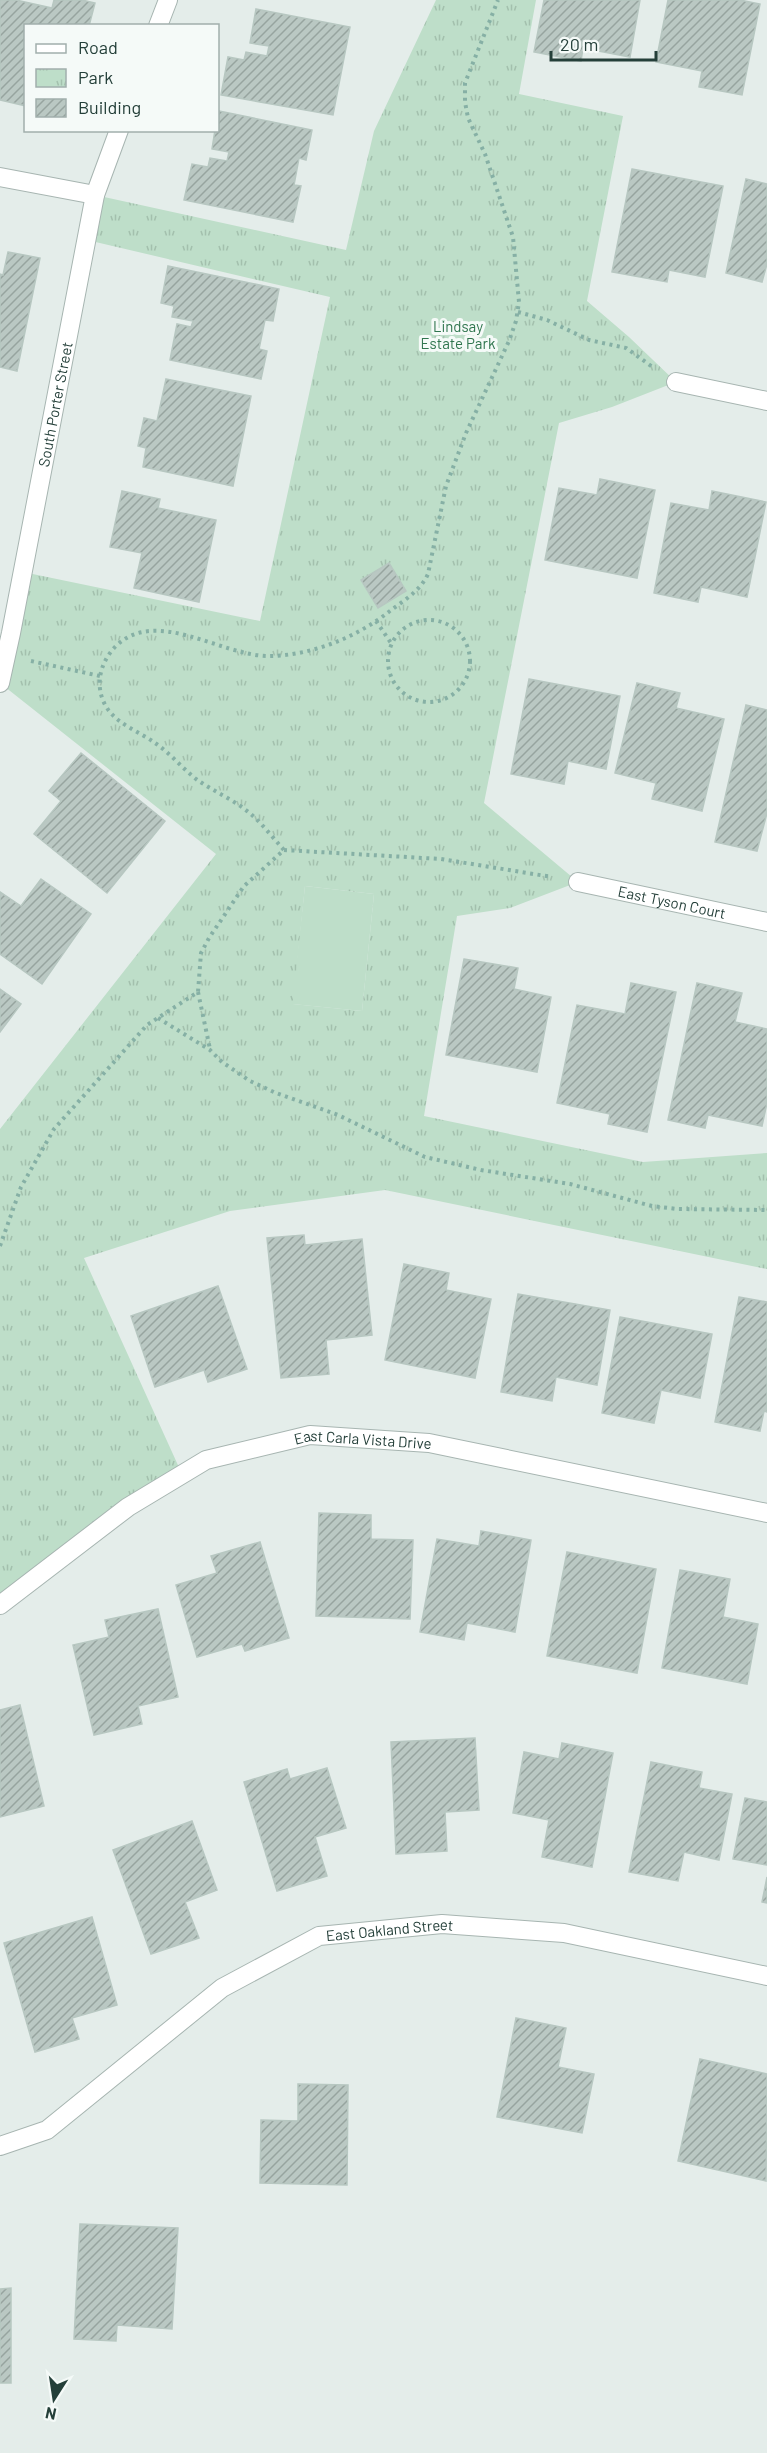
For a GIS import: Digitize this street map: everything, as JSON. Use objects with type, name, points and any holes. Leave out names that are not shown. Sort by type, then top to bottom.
[{"type":"street","points":[[159,24],[168,0]]},
{"type":"street","name":"South Porter Street","points":[[0,682],[6,656],[6,632],[95,195],[118,132]]},
{"type":"street","points":[[0,177],[95,195]]},
{"type":"street","points":[[676,382],[767,401]]},
{"type":"street","name":"East Tyson Court","points":[[578,882],[767,922]]},
{"type":"street","name":"East Carla Vista Drive","points":[[0,1605],[128,1507],[206,1460],[310,1435],[429,1443],[767,1513]]},
{"type":"street","name":"East Oakland Street","points":[[0,2146],[47,2130],[222,1988],[319,1936],[442,1924],[564,1933],[767,1976]]},
{"type":"path","points":[[498,0],[465,83],[465,102],[468,118],[485,154],[513,237],[518,312],[509,341],[466,433],[446,486],[428,574],[423,585],[376,621],[350,636],[293,654],[266,656],[157,629],[142,632],[124,638],[110,652],[102,666],[99,682],[101,698],[108,711],[157,744],[196,779],[252,815],[284,850],[441,859],[578,882]]},
{"type":"path","points":[[518,312],[548,320],[589,340],[626,348],[676,382]]},
{"type":"path","points":[[426,619],[452,626],[469,648],[468,675],[456,692],[438,702],[424,702],[411,698],[392,680],[387,666],[392,643],[401,630],[413,622],[426,619]]},
{"type":"path","points":[[376,621],[392,643]]},
{"type":"path","points":[[6,656],[100,676]]},
{"type":"path","points":[[210,1050],[198,992],[201,953],[244,886],[284,850]]},
{"type":"path","points":[[0,1246],[21,1187],[54,1129],[147,1025],[198,992]]},
{"type":"path","points":[[158,1018],[210,1050],[222,1062],[276,1094],[338,1115],[425,1157],[481,1170],[570,1184],[652,1206],[677,1209],[767,1210]]},
{"type":"green space","name":"Lindsay Estate Park","points":[[436,0],[536,0],[519,94],[623,116],[587,301],[676,382],[612,407],[559,423],[484,803],[578,882],[510,908],[457,916],[424,1116],[643,1162],[767,1153],[767,1269],[385,1190],[230,1211],[84,1258],[182,1474],[0,1607],[0,1129],[216,854],[0,683],[23,572],[260,621],[330,297],[87,240],[95,195],[346,250],[374,131]],"holes":[[[389,564],[406,591],[378,608],[361,581]],[[305,886],[374,894],[362,1011],[293,1004]]]},
{"type":"green space","points":[[305,886],[374,894],[362,1011],[292,1004]]},
{"type":"building","points":[[0,0],[16,0],[52,8],[54,0],[82,0],[95,3],[90,24],[24,24],[24,106],[0,100]]},
{"type":"building","points":[[544,0],[640,0],[630,57],[583,48],[581,61],[534,52]]},
{"type":"building","points":[[668,0],[740,0],[760,4],[742,95],[699,87],[702,71],[656,62]]},
{"type":"building","points":[[256,9],[350,27],[333,115],[221,95],[228,57],[244,60],[246,52],[267,56],[269,46],[250,43]]},
{"type":"building","points":[[219,111],[312,130],[306,160],[299,158],[294,185],[301,186],[293,222],[184,200],[192,164],[208,167],[210,158],[227,161],[229,152],[212,149],[215,132],[219,132]]},
{"type":"building","points":[[632,169],[723,186],[705,277],[669,270],[667,282],[612,272]]},
{"type":"building","points":[[746,179],[767,184],[767,264],[762,282],[726,273]]},
{"type":"building","points":[[8,252],[40,258],[17,371],[0,367],[0,274],[3,275]]},
{"type":"building","points":[[168,266],[279,289],[273,321],[265,320],[259,349],[267,351],[261,379],[170,360],[177,324],[191,327],[193,321],[172,317],[174,306],[161,303]]},
{"type":"building","points":[[166,379],[251,396],[233,486],[143,467],[146,448],[138,446],[144,418],[157,421]]},
{"type":"building","points":[[600,479],[655,490],[637,578],[545,560],[559,488],[597,495]]},
{"type":"building","points":[[122,491],[160,499],[158,508],[216,520],[199,602],[134,588],[142,553],[110,547]]},
{"type":"building","points":[[712,491],[766,502],[747,597],[701,587],[698,602],[654,593],[671,503],[709,510]]},
{"type":"building","points":[[389,563],[406,591],[378,608],[361,580]]},
{"type":"building","points":[[529,679],[620,696],[606,769],[568,761],[564,784],[511,774]]},
{"type":"building","points":[[637,683],[680,693],[676,708],[724,719],[702,811],[652,799],[656,783],[615,773]]},
{"type":"building","points":[[746,705],[767,710],[767,813],[757,851],[715,842]]},
{"type":"building","points":[[81,753],[165,821],[107,893],[34,834],[61,801],[49,791]]},
{"type":"building","points":[[41,879],[91,914],[42,984],[0,954],[0,892],[21,906]]},
{"type":"building","points":[[464,959],[518,968],[514,989],[551,997],[537,1072],[446,1055]]},
{"type":"building","points":[[631,983],[676,992],[647,1132],[608,1124],[610,1114],[557,1103],[577,1005],[625,1014]]},
{"type":"building","points":[[697,983],[742,993],[735,1022],[767,1029],[767,1103],[762,1126],[708,1115],[705,1128],[668,1120]]},
{"type":"building","points":[[0,989],[21,1004],[0,1032]]},
{"type":"building","points":[[304,1235],[305,1245],[362,1239],[372,1335],[326,1340],[329,1374],[281,1378],[267,1238]]},
{"type":"building","points":[[404,1264],[449,1273],[446,1290],[491,1299],[475,1378],[385,1360]]},
{"type":"building","points":[[218,1286],[247,1369],[208,1382],[204,1370],[155,1387],[131,1316]]},
{"type":"building","points":[[518,1294],[610,1310],[597,1385],[556,1377],[552,1401],[501,1392]]},
{"type":"building","points":[[739,1297],[767,1302],[767,1412],[764,1411],[760,1431],[715,1422]]},
{"type":"building","points":[[620,1317],[712,1334],[700,1398],[661,1390],[654,1423],[602,1413]]},
{"type":"building","points":[[319,1513],[371,1515],[371,1539],[413,1540],[410,1619],[316,1616]]},
{"type":"building","points":[[481,1531],[531,1540],[515,1632],[467,1623],[464,1640],[420,1632],[437,1539],[479,1546]]},
{"type":"building","points":[[260,1542],[289,1638],[245,1651],[242,1644],[197,1657],[176,1585],[217,1573],[211,1556]]},
{"type":"building","points":[[567,1552],[656,1569],[637,1673],[547,1656]]},
{"type":"building","points":[[680,1570],[730,1579],[723,1617],[758,1624],[747,1684],[662,1668]]},
{"type":"building","points":[[158,1609],[178,1697],[138,1706],[142,1724],[94,1735],[73,1645],[109,1637],[105,1620]]},
{"type":"building","points":[[20,1705],[44,1806],[0,1817],[0,1710]]},
{"type":"building","points":[[475,1738],[479,1810],[445,1812],[447,1851],[396,1854],[391,1742]]},
{"type":"building","points":[[562,1743],[613,1753],[592,1867],[542,1857],[549,1820],[513,1813],[524,1752],[559,1759]]},
{"type":"building","points":[[651,1762],[702,1772],[699,1788],[732,1794],[719,1860],[684,1852],[678,1881],[629,1872]]},
{"type":"building","points":[[327,1768],[346,1828],[315,1837],[327,1876],[277,1891],[244,1782],[287,1769],[290,1779]]},
{"type":"building","points":[[745,1798],[767,1802],[767,1865],[733,1859]]},
{"type":"building","points":[[192,1821],[217,1890],[185,1902],[199,1938],[151,1954],[113,1850]]},
{"type":"building","points":[[767,1877],[767,1903],[762,1902]]},
{"type":"building","points":[[92,1917],[117,2005],[72,2018],[79,2039],[35,2052],[4,1943]]},
{"type":"building","points":[[516,2018],[566,2028],[558,2067],[594,2074],[582,2133],[497,2117]]},
{"type":"building","points":[[700,2059],[767,2074],[766,2181],[678,2161]]},
{"type":"building","points":[[298,2084],[348,2085],[347,2185],[260,2183],[261,2120],[298,2121]]},
{"type":"building","points":[[80,2224],[178,2228],[172,2329],[117,2325],[116,2341],[74,2339]]},
{"type":"building","points":[[11,2288],[11,2383],[0,2383],[0,2289]]}]
